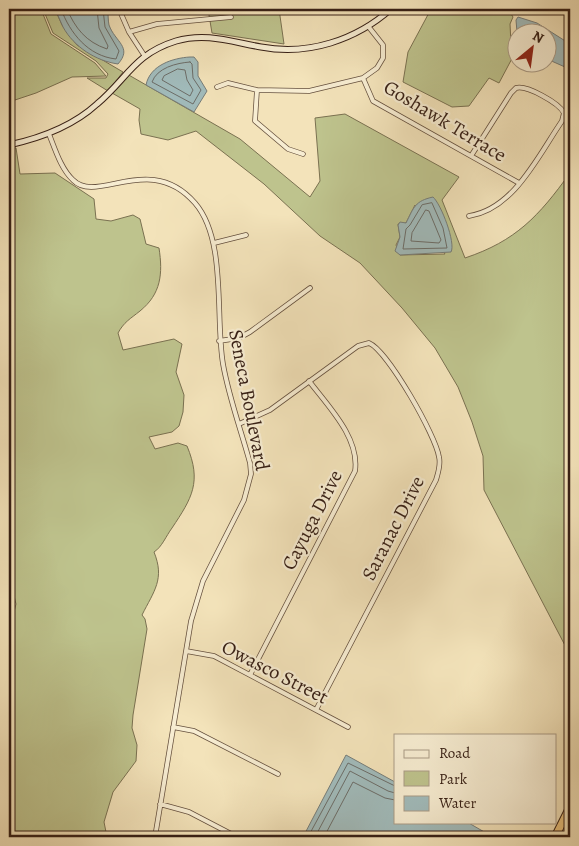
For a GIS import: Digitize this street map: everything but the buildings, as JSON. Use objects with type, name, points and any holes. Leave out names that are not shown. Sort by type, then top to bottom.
[{"type":"highway","points":[[555,837],[570,807]]},
{"type":"street","points":[[119,9],[144,55]]},
{"type":"street","points":[[9,145],[48,134],[71,123],[88,112],[144,55],[163,46],[196,37],[212,37],[280,49],[316,48],[330,44],[368,26],[391,9]]},
{"type":"street","points":[[130,32],[157,24],[231,17]]},
{"type":"street","points":[[217,87],[228,83],[257,90],[309,91],[363,78],[377,68],[383,58],[382,45],[368,26]]},
{"type":"street","name":"Goshawk Terrace","points":[[363,78],[373,100],[519,183]]},
{"type":"street","points":[[468,216],[484,214],[501,202],[519,183],[562,121],[564,113],[561,107],[528,88],[516,88],[471,156]]},
{"type":"street","points":[[257,90],[255,121],[288,149],[303,154]]},
{"type":"street","name":"Seneca Boulevard","points":[[48,134],[66,172],[74,182],[83,186],[93,187],[147,178],[179,188],[203,214],[214,243],[223,366],[250,463],[249,486],[203,581],[191,621],[155,837]]},
{"type":"street","points":[[214,243],[246,235]]},
{"type":"street","points":[[220,341],[239,338],[250,332],[310,288]]},
{"type":"street","name":"Saranac Drive","points":[[239,424],[270,410],[358,346],[369,343],[374,345],[405,387],[437,449],[440,459],[436,480],[316,710]]},
{"type":"street","name":"Cayuga Drive","points":[[250,675],[355,471],[356,456],[349,438],[309,381]]},
{"type":"street","name":"Owasco Street","points":[[186,651],[214,656],[348,727]]},
{"type":"street","points":[[173,727],[194,731],[278,774]]},
{"type":"street","points":[[160,804],[189,812],[237,837]]},
{"type":"green space","points":[[9,9],[41,9],[51,34],[95,63],[106,76],[72,77],[36,93],[9,102]]},
{"type":"green space","points":[[43,9],[55,9],[62,25],[77,45],[123,72],[108,91],[87,78],[106,78],[108,74],[96,61],[53,33]]},
{"type":"green space","points":[[208,9],[279,9],[284,44],[212,33]]},
{"type":"green space","points":[[431,9],[508,9],[513,17],[511,22],[506,22],[506,70],[499,83],[489,78],[469,106],[452,107],[403,82],[408,52]]},
{"type":"green space","points":[[127,74],[240,139],[310,197],[320,181],[315,118],[345,114],[459,177],[442,200],[465,258],[499,244],[525,225],[548,202],[570,173],[570,655],[484,490],[483,456],[472,422],[458,387],[435,348],[402,308],[360,263],[320,236],[264,184],[196,131],[168,140],[141,134],[140,109],[112,93]],"holes":[[[415,205],[445,254],[400,255],[396,245],[400,237],[398,224],[406,223]]]},
{"type":"green space","points":[[9,148],[16,148],[20,174],[55,173],[94,199],[96,219],[111,221],[133,215],[140,219],[146,244],[159,248],[161,266],[159,283],[152,298],[125,323],[118,333],[123,350],[174,339],[182,344],[176,372],[184,395],[183,412],[179,426],[172,432],[149,437],[155,449],[178,443],[187,446],[194,470],[193,489],[185,508],[162,544],[154,552],[158,570],[157,585],[142,615],[147,629],[133,715],[132,728],[137,745],[136,761],[113,792],[104,822],[107,837],[9,837],[9,631],[16,604],[9,576]]},
{"type":"water","points":[[55,9],[108,9],[109,25],[121,44],[124,53],[118,64],[102,60],[79,47],[63,27]]},
{"type":"water","points":[[518,17],[534,22],[516,22]]},
{"type":"water","points":[[556,35],[570,44],[570,60],[565,67],[556,63]]},
{"type":"water","points":[[194,57],[198,62],[198,76],[207,91],[194,112],[146,85],[152,72],[163,64]]},
{"type":"water","points":[[433,197],[440,207],[447,224],[452,247],[451,252],[400,255],[395,251],[400,237],[398,225],[400,222],[406,223],[413,209],[422,200]]},
{"type":"water","points":[[346,755],[394,781],[394,824],[470,824],[493,837],[303,837]]}]
